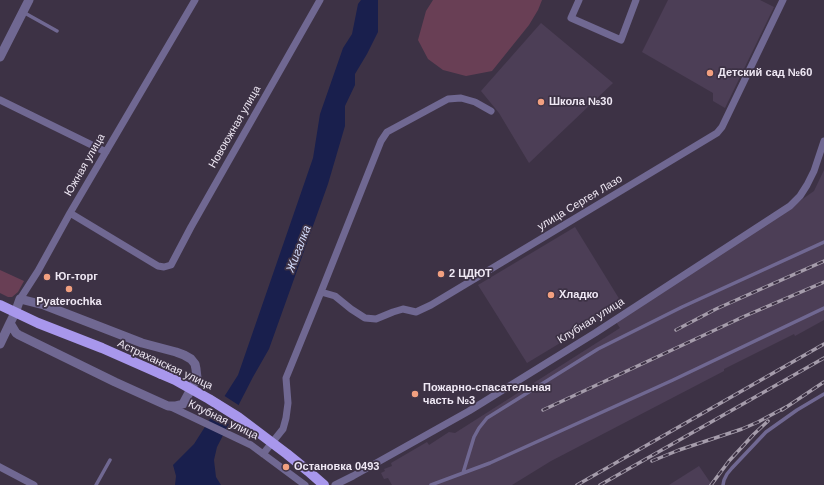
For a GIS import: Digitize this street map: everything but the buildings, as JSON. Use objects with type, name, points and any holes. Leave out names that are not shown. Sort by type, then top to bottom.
[{"type":"main road","name":"Астраханская улица","points":[[0,306],[161,374],[210,399],[238,417],[287,454],[324,485]]},
{"type":"street","points":[[0,57],[29,0]]},
{"type":"street","name":"Южная улица","points":[[0,344],[20,299],[38,271],[70,213],[195,0]]},
{"type":"street","name":"Новоюжная улица","points":[[70,213],[158,266],[164,267],[171,265],[320,0]]},
{"type":"street","points":[[579,0],[571,18],[621,40],[636,0]]},
{"type":"street","name":"улица Сергея Лазо","points":[[321,292],[335,296],[365,318],[376,319],[403,309],[416,312],[431,305],[717,133],[722,127],[783,0]]},
{"type":"street","points":[[263,454],[283,429],[288,403],[286,378],[381,141],[387,132],[448,99],[461,98],[475,102],[491,111]]},
{"type":"street","points":[[0,100],[106,152]]},
{"type":"street","name":"Клубная улица","points":[[335,485],[469,411],[595,333],[790,206],[800,196],[807,185],[814,171],[824,141]]},
{"type":"street","points":[[10,323],[19,335],[168,406],[183,404],[197,378],[194,364],[184,355],[142,343],[44,305],[20,299]]},
{"type":"street","points":[[183,404],[198,420]]},
{"type":"street","name":"Клубная улица","points":[[168,406],[251,445],[305,485]]},
{"type":"street","points":[[0,467],[34,485]]},
{"type":"lane","points":[[23,12],[57,31]]},
{"type":"lane","points":[[463,473],[474,437],[487,418],[605,346],[682,307],[824,242]]},
{"type":"lane","points":[[431,485],[490,463],[673,380],[824,308]]},
{"type":"lane","points":[[723,485],[727,474],[766,432],[797,410],[824,394]]},
{"type":"lane","points":[[96,485],[110,460]]},
{"type":"shaded area","points":[[433,0],[542,0],[529,25],[492,71],[466,76],[443,70],[428,59],[418,40],[426,11]]},
{"type":"shaded area","name":"Детский сад №60","points":[[668,0],[760,0],[774,7],[725,108],[713,101],[713,93],[642,52]]},
{"type":"shaded area","name":"Школа №30","points":[[541,23],[613,83],[529,163],[499,113],[481,91]]},
{"type":"shaded area","points":[[824,170],[824,320],[795,336],[794,334],[724,369],[724,371],[551,461],[512,485],[392,485],[388,478],[384,479],[381,473],[385,471],[384,469],[392,466],[391,463],[427,442],[429,445],[449,432],[455,433],[620,328],[616,322],[814,191]]},
{"type":"shaded area","name":"Хладко","points":[[575,227],[623,305],[527,363],[478,285]]},
{"type":"shaded area","points":[[0,270],[24,281],[18,292],[12,297],[8,297],[0,293]]},
{"type":"shaded area","points":[[699,466],[712,485],[669,485]]},
{"type":"water","name":"Жигалка","points":[[361,0],[378,0],[378,32],[355,74],[355,85],[345,106],[345,126],[328,184],[269,349],[217,447],[214,460],[216,477],[221,485],[175,485],[176,476],[173,465],[194,444],[238,375],[313,158],[320,114],[343,48],[352,34],[358,4]]},
{"type":"pier","points":[[223,395],[240,406],[230,425],[212,413]]},
{"type":"railway","points":[[676,330],[716,309],[824,261]]},
{"type":"railway","points":[[543,410],[745,316],[824,282]]},
{"type":"railway","points":[[577,485],[824,344]]},
{"type":"railway","points":[[600,485],[824,358]]},
{"type":"railway","points":[[782,410],[824,382]]},
{"type":"railway","points":[[652,461],[679,450],[742,429],[786,407]]},
{"type":"railway","points":[[711,485],[729,461],[768,421]]},
{"type":"place","name":"Детский сад №60","points":[[710,73]]},
{"type":"place","name":"Школа №30","points":[[541,102]]},
{"type":"place","name":"2 ЦДЮТ","points":[[441,274]]},
{"type":"place","name":"Юг-торг","points":[[47,277]]},
{"type":"place","name":"Pyaterochka","points":[[69,289]]},
{"type":"place","name":"Хладко","points":[[551,295]]},
{"type":"place","name":"Пожарно-спасательная часть №3","points":[[415,394]]},
{"type":"place","name":"Остановка 0493","points":[[286,467]]}]
